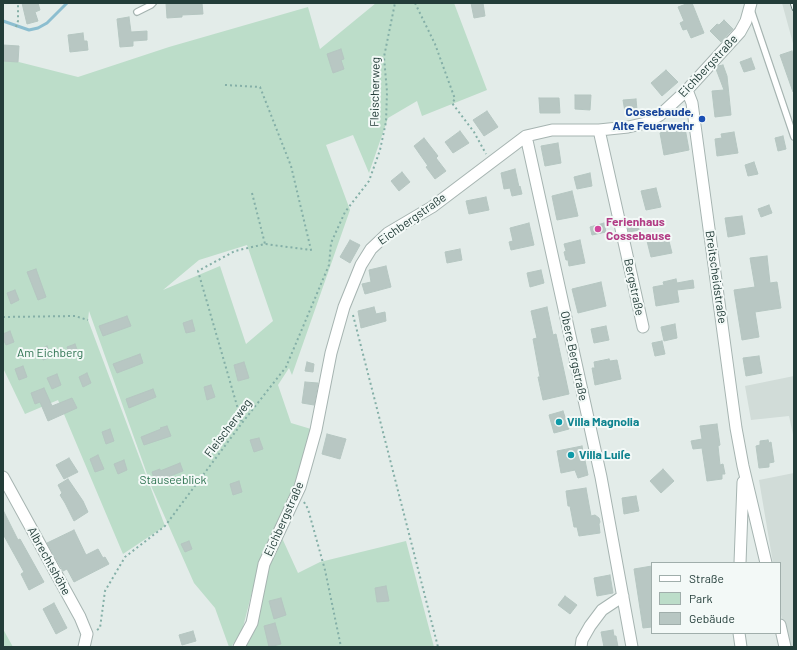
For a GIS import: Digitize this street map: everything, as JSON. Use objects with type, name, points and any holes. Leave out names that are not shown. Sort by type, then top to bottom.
[{"type":"street","name":"Eichbergstraße","points":[[239,647],[252,623],[264,564],[300,487],[316,430],[331,353],[346,302],[361,265],[371,249],[388,233],[432,207],[526,136],[552,130],[599,130],[628,127],[646,123],[660,115],[687,90],[740,32],[746,21],[751,6]]},
{"type":"street","name":"Breitscheidstraße","points":[[687,90],[692,103],[736,428],[743,466],[766,562]]},
{"type":"street","name":"Bergstraße","points":[[599,130],[643,327]]},
{"type":"street","name":"Obere Bergstraße","points":[[526,136],[601,477],[632,647]]},
{"type":"street","name":"Breitscheidstraße","points":[[740,562],[743,466]]},
{"type":"street","name":"Albrechtshöhe","points":[[3,477],[80,617],[87,634],[84,647]]},
{"type":"street","points":[[581,647],[582,640],[602,610],[623,596]]},
{"type":"street","points":[[781,629],[785,647]]},
{"type":"street","points":[[739,634],[741,647]]},
{"type":"lane","points":[[137,12],[153,3]]},
{"type":"lane","points":[[751,6],[794,137]]},
{"type":"path","points":[[16,27],[18,21],[18,3]]},
{"type":"path","name":"Fleischerweg","points":[[96,632],[100,628],[105,591],[125,557],[165,526],[286,367],[329,265],[330,243],[345,212],[369,181],[380,150],[386,122],[387,92],[384,57],[395,3]]},
{"type":"path","points":[[415,3],[435,44],[453,92],[455,99],[452,103],[474,132],[491,162]]},
{"type":"path","points":[[225,85],[260,87],[290,166],[311,250],[265,244],[235,251],[198,271],[242,423]]},
{"type":"path","points":[[252,193],[265,244]]},
{"type":"path","points":[[346,302],[352,309],[438,647]]},
{"type":"path","points":[[3,317],[75,316],[88,320]]},
{"type":"path","points":[[298,492],[308,509],[325,570],[341,647]]},
{"type":"shaded area","points":[[782,3],[794,3],[794,47]]},
{"type":"shaded area","points":[[794,376],[794,439],[789,416],[751,420],[745,386]]},
{"type":"shaded area","points":[[794,473],[794,647],[786,647],[781,614],[781,562],[773,562],[759,480]]},
{"type":"green space","points":[[376,3],[454,3],[487,90],[422,116],[417,101],[388,118],[369,173],[353,135],[326,145],[350,210],[292,375],[289,368],[278,385],[291,423],[311,429],[297,482],[261,557],[242,631],[231,647],[229,647],[215,608],[194,583],[152,488],[89,311],[88,320],[165,526],[123,554],[58,400],[25,414],[3,368],[3,58],[78,77],[169,47],[308,7],[320,49]],"holes":[[[247,245],[273,321],[246,344],[220,266],[163,290],[199,260]]]},
{"type":"green space","points":[[282,538],[298,573],[320,562],[406,541],[434,647],[246,647],[257,626],[269,567]]},
{"type":"green space","points":[[3,629],[13,647],[3,647]]},
{"type":"building","points":[[22,3],[38,3],[40,10],[35,12],[38,21],[27,24]]},
{"type":"building","points":[[166,3],[202,3],[203,14],[182,15],[182,17],[167,18]]},
{"type":"building","points":[[471,3],[483,3],[485,16],[474,18]]},
{"type":"building","points":[[692,3],[704,33],[691,38],[687,29],[683,30],[680,23],[684,21],[678,7]]},
{"type":"building","points":[[129,17],[131,32],[147,31],[147,40],[133,41],[133,46],[120,47],[117,19]]},
{"type":"building","points":[[724,20],[733,29],[721,42],[710,31]]},
{"type":"building","points":[[83,33],[84,41],[87,41],[88,50],[70,52],[68,35]]},
{"type":"building","points":[[3,45],[19,46],[18,62],[3,61]]},
{"type":"building","points":[[341,49],[344,59],[341,60],[344,69],[333,73],[327,54]]},
{"type":"building","points":[[792,51],[794,56],[794,92],[780,55]]},
{"type":"building","points":[[751,58],[755,69],[744,72],[740,62]]},
{"type":"building","points":[[723,65],[727,76],[731,115],[715,117],[712,91],[724,90],[716,69],[718,66]]},
{"type":"building","points":[[666,70],[678,82],[662,96],[651,83]]},
{"type":"building","points":[[575,95],[591,95],[590,110],[575,109]]},
{"type":"building","points":[[539,98],[559,98],[560,113],[540,113]]},
{"type":"building","points":[[636,99],[637,110],[625,112],[623,100]]},
{"type":"building","points":[[487,111],[498,127],[484,136],[473,120]]},
{"type":"building","points":[[676,126],[677,130],[685,128],[689,150],[664,155],[660,133],[666,131],[665,128]]},
{"type":"building","points":[[460,131],[469,143],[453,153],[445,142]]},
{"type":"building","points":[[734,132],[738,153],[717,156],[715,139],[722,138],[721,134]]},
{"type":"building","points":[[783,136],[786,149],[778,151],[775,138]]},
{"type":"building","points":[[424,138],[438,156],[436,158],[446,171],[435,179],[414,146]]},
{"type":"building","points":[[558,143],[561,163],[545,166],[541,146]]},
{"type":"building","points":[[754,162],[758,174],[748,176],[745,165]]},
{"type":"building","points":[[515,169],[522,194],[512,196],[510,188],[504,189],[501,173]]},
{"type":"building","points":[[402,172],[410,182],[399,191],[391,181]]},
{"type":"building","points":[[590,173],[592,186],[577,189],[574,177]]},
{"type":"building","points":[[656,188],[661,207],[646,210],[641,191]]},
{"type":"building","points":[[572,191],[578,216],[557,220],[552,196]]},
{"type":"building","points":[[486,197],[489,210],[469,214],[466,201]]},
{"type":"building","points":[[769,205],[772,213],[761,217],[758,209]]},
{"type":"building","points":[[742,216],[745,234],[728,237],[725,218]]},
{"type":"building","points":[[637,220],[639,230],[629,232],[627,221]]},
{"type":"building","points":[[529,223],[534,245],[511,250],[509,242],[513,241],[510,228]]},
{"type":"building","name":"Ferienhaus Cossebause","points":[[604,223],[606,232],[592,235],[590,227]]},
{"type":"building","points":[[667,233],[672,253],[651,257],[646,237]]},
{"type":"building","points":[[350,240],[360,245],[350,263],[340,257]]},
{"type":"building","points":[[580,240],[585,263],[569,266],[564,252],[566,251],[564,244]]},
{"type":"building","points":[[460,249],[462,260],[447,263],[445,252]]},
{"type":"building","points":[[767,256],[770,283],[777,282],[781,308],[755,312],[759,337],[742,340],[734,290],[755,287],[750,258]]},
{"type":"building","points":[[386,266],[391,287],[365,294],[362,284],[371,282],[369,270]]},
{"type":"building","points":[[36,269],[46,297],[38,300],[27,272]]},
{"type":"building","points":[[541,270],[544,283],[530,287],[527,273]]},
{"type":"building","points":[[676,279],[677,283],[693,280],[694,288],[677,290],[679,302],[656,306],[653,287],[664,285],[663,282]]},
{"type":"building","points":[[601,282],[606,306],[578,313],[572,289]]},
{"type":"building","points":[[15,290],[19,300],[11,304],[7,293]]},
{"type":"building","points":[[374,307],[376,314],[385,312],[386,321],[361,328],[358,311]]},
{"type":"building","points":[[547,307],[553,335],[556,334],[569,394],[543,400],[538,377],[540,377],[533,339],[537,338],[531,311]]},
{"type":"building","points":[[127,316],[131,326],[103,336],[99,326]]},
{"type":"building","points":[[192,320],[195,331],[186,333],[183,323]]},
{"type":"building","points":[[675,324],[677,338],[664,341],[661,327]]},
{"type":"building","points":[[606,326],[609,340],[594,343],[591,329]]},
{"type":"building","points":[[10,331],[14,342],[6,345],[3,339],[3,334]]},
{"type":"building","points":[[662,341],[665,354],[655,356],[652,343]]},
{"type":"building","points":[[75,344],[79,355],[71,358],[67,347]]},
{"type":"building","points":[[47,346],[51,357],[43,360],[39,350]]},
{"type":"building","points":[[140,354],[143,363],[117,373],[113,364]]},
{"type":"building","points":[[759,356],[762,373],[746,376],[743,358]]},
{"type":"building","points":[[609,359],[610,361],[617,360],[621,379],[595,385],[592,368],[595,368],[594,362]]},
{"type":"building","points":[[244,362],[249,378],[238,381],[234,365]]},
{"type":"building","points":[[307,362],[314,364],[313,372],[305,371]]},
{"type":"building","points":[[23,366],[27,377],[19,380],[15,369]]},
{"type":"building","points":[[87,373],[91,383],[83,387],[79,377]]},
{"type":"building","points":[[57,374],[61,385],[52,389],[47,378]]},
{"type":"building","points":[[305,382],[318,383],[314,405],[302,403]]},
{"type":"building","points":[[211,385],[215,397],[207,400],[204,387]]},
{"type":"building","points":[[44,388],[52,406],[72,398],[77,408],[48,421],[40,402],[35,404],[31,393]]},
{"type":"building","points":[[153,389],[156,397],[129,408],[126,399]]},
{"type":"building","name":"Villa Magnolia","points":[[563,411],[569,429],[554,433],[549,415]]},
{"type":"building","points":[[717,424],[720,445],[718,446],[720,465],[723,464],[725,474],[722,474],[722,479],[707,481],[702,448],[693,449],[691,441],[702,439],[700,426]]},
{"type":"building","points":[[167,426],[171,436],[144,445],[141,437]]},
{"type":"building","points":[[110,429],[114,441],[106,444],[102,432]]},
{"type":"building","points":[[327,434],[346,439],[340,459],[322,454]]},
{"type":"building","points":[[259,438],[263,449],[254,452],[250,440]]},
{"type":"building","points":[[768,440],[769,443],[771,442],[774,462],[769,463],[769,467],[759,468],[756,446],[760,445],[760,441]]},
{"type":"building","name":"Villa Luiſe","points":[[582,446],[588,475],[578,478],[575,470],[561,473],[557,451]]},
{"type":"building","points":[[98,455],[104,469],[95,472],[90,459]]},
{"type":"building","points":[[69,458],[78,472],[64,479],[56,465]]},
{"type":"building","points":[[124,460],[127,470],[118,474],[114,464]]},
{"type":"building","points":[[180,463],[183,471],[155,482],[152,472],[160,469],[160,471]]},
{"type":"building","points":[[663,469],[674,481],[661,493],[650,481]]},
{"type":"building","points":[[68,479],[83,501],[88,512],[74,521],[60,495],[62,493],[58,485]]},
{"type":"building","points":[[239,481],[242,492],[233,495],[230,484]]},
{"type":"building","points":[[586,488],[591,516],[595,515],[599,518],[600,533],[579,536],[577,527],[574,527],[570,506],[568,506],[566,491]]},
{"type":"building","points":[[636,496],[639,511],[624,514],[622,498]]},
{"type":"building","points":[[3,510],[18,540],[20,539],[44,582],[29,590],[21,574],[24,572],[3,534]]},
{"type":"building","points":[[74,530],[86,555],[98,549],[103,558],[105,557],[109,564],[74,582],[67,569],[63,571],[47,543]]},
{"type":"building","points":[[189,541],[192,549],[185,552],[181,544]]},
{"type":"building","points":[[651,566],[651,627],[643,628],[634,569]]},
{"type":"building","points":[[610,575],[613,593],[597,596],[594,578]]},
{"type":"building","points":[[386,586],[389,601],[377,602],[375,588]]},
{"type":"building","points":[[565,596],[577,605],[570,614],[558,605]]},
{"type":"building","points":[[281,598],[286,615],[274,619],[269,601]]},
{"type":"building","points":[[54,603],[67,628],[56,634],[43,609]]},
{"type":"building","points":[[275,623],[281,644],[269,647],[264,626]]},
{"type":"building","points":[[613,630],[618,647],[604,647],[601,632]]},
{"type":"building","points":[[193,631],[196,641],[182,645],[179,635]]},
{"type":"waterway","points":[[3,21],[29,30],[38,28],[47,23],[67,3]]},
{"type":"railway","points":[[792,3],[794,9]]},
{"type":"place","name":"Cossebaude, Alte Feuerwehr","points":[[702,119]]},
{"type":"place","name":"Ferienhaus Cossebause","points":[[598,229]]},
{"type":"place","name":"Villa Magnolia","points":[[559,422]]},
{"type":"place","name":"Villa Luiſe","points":[[571,455]]},
{"type":"park label","name":"Am Eichberg","points":[[50,353]]},
{"type":"park label","name":"Stauseeblick","points":[[173,480]]}]
